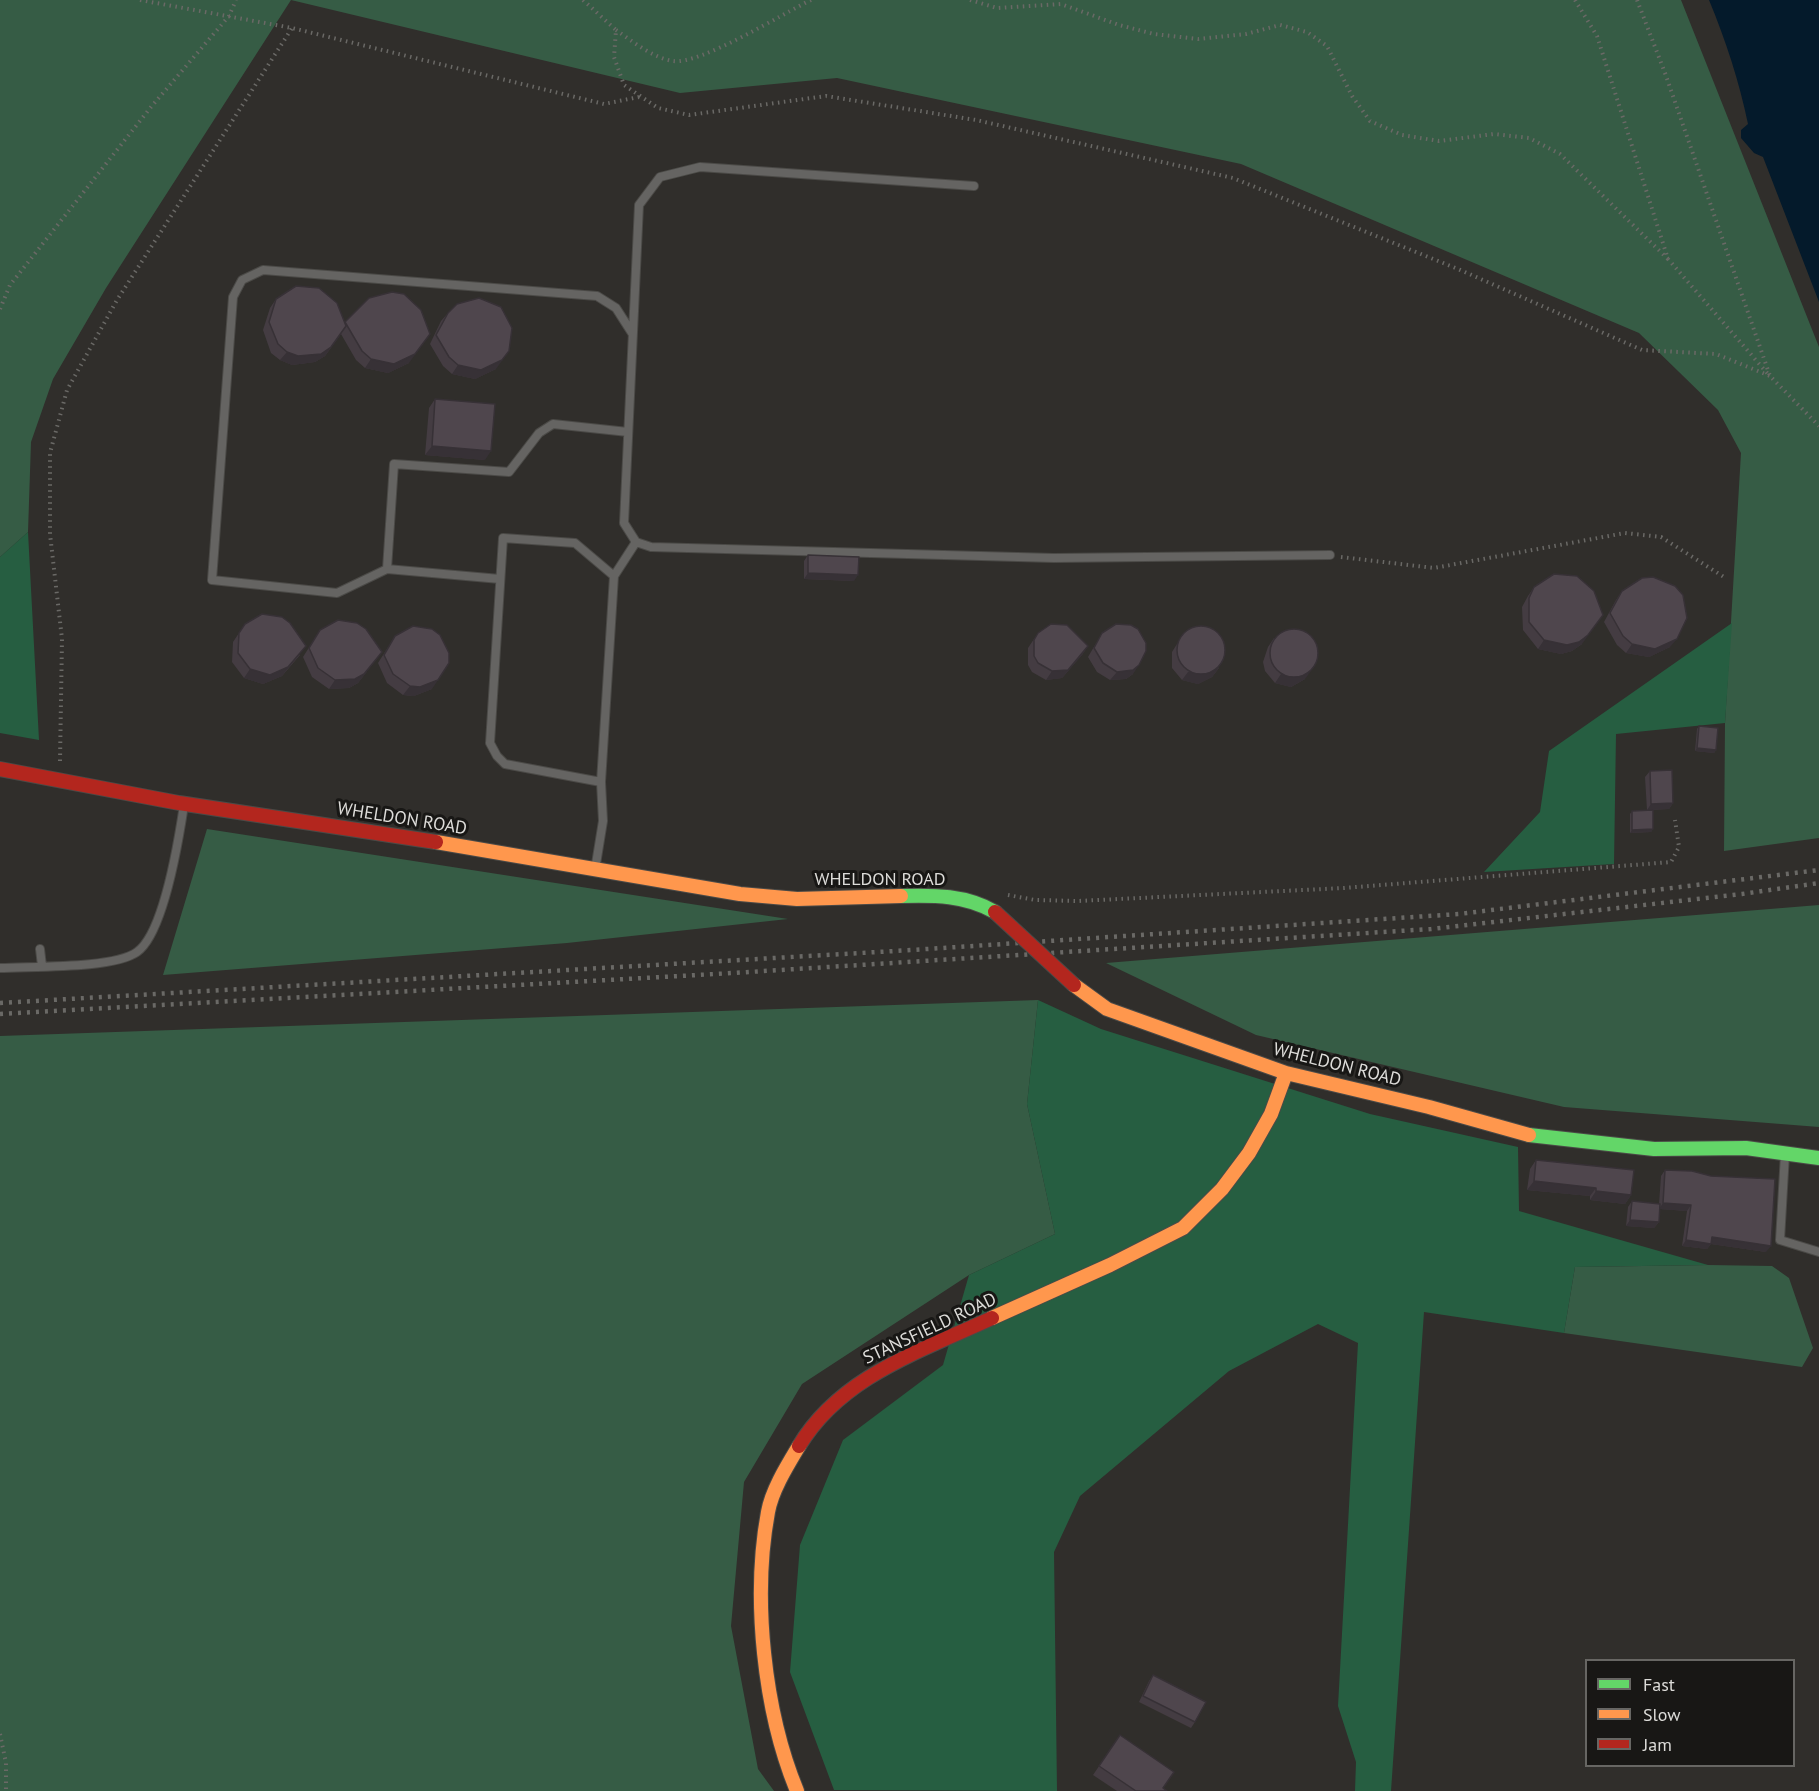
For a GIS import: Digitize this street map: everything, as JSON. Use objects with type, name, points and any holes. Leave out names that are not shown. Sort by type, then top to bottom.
[{"type":"street","name":"WHELDON ROAD","points":[[0,769],[60,783],[184,804],[595,868],[758,897],[797,899],[937,895],[979,903],[995,912],[1074,984],[1107,1009],[1286,1073],[1429,1107],[1531,1136],[1653,1149],[1746,1148],[1819,1158]]},
{"type":"street","name":"STANSFIELD ROAD","points":[[797,1791],[784,1759],[766,1662],[761,1576],[768,1510],[787,1466],[812,1424],[847,1390],[887,1365],[1110,1265],[1183,1228],[1222,1189],[1249,1153],[1271,1114],[1286,1073]]},
{"type":"lane","points":[[974,186],[700,167],[660,177],[639,205],[624,523],[636,542],[651,547],[1054,558],[1330,555]]},
{"type":"lane","points":[[500,579],[387,569],[337,593],[212,580],[233,297],[242,280],[263,270],[597,296],[616,308],[632,333]]},
{"type":"lane","points":[[387,569],[394,464],[509,472],[538,433],[553,424],[628,432]]},
{"type":"lane","points":[[601,782],[506,764],[497,756],[490,743],[502,538],[575,543],[614,576]]},
{"type":"lane","points":[[595,868],[603,821],[601,782],[614,576],[636,542]]},
{"type":"lane","points":[[0,968],[110,962],[136,952],[150,938],[158,919],[178,845],[184,804]]},
{"type":"lane","points":[[40,949],[42,966]]},
{"type":"lane","points":[[1785,1153],[1780,1240],[1819,1252]]},
{"type":"path","points":[[140,0],[292,28],[604,104],[639,97]]},
{"type":"path","points":[[0,309],[10,285],[151,107],[229,16],[236,0]]},
{"type":"path","points":[[583,0],[616,30],[645,49],[673,61],[703,57],[811,0]]},
{"type":"path","points":[[970,0],[997,8],[1062,4],[1119,25],[1154,34],[1198,39],[1246,34],[1280,25],[1307,32],[1327,46],[1352,96],[1370,121],[1402,135],[1439,141],[1494,134],[1529,138],[1560,154],[1668,259],[1770,376],[1819,426]]},
{"type":"path","points":[[1575,0],[1597,36],[1668,259]]},
{"type":"path","points":[[1637,0],[1665,73],[1770,376]]},
{"type":"path","points":[[60,783],[62,639],[50,534],[50,453],[67,390],[117,300],[292,28]]},
{"type":"path","points":[[616,30],[614,57],[624,85],[658,108],[688,115],[826,96],[976,120],[1233,178],[1458,269],[1642,350],[1716,354],[1770,376]]},
{"type":"path","points":[[1330,555],[1434,568],[1625,533],[1661,537],[1724,577]]},
{"type":"path","points":[[1002,893],[1035,900],[1078,901],[1344,888],[1671,862],[1679,847],[1675,820]]},
{"type":"path","points":[[0,1734],[6,1763],[6,1791]]},
{"type":"green space","points":[[0,0],[291,0],[106,288],[53,379],[31,442],[28,532],[0,557]]},
{"type":"green space","points":[[291,0],[1681,0],[1819,347],[1819,838],[1724,851],[1725,723],[1741,453],[1718,410],[1639,333],[1241,164],[837,78],[680,93]]},
{"type":"green space","points":[[28,532],[39,740],[0,733],[0,557]]},
{"type":"green space","points":[[1732,623],[1725,723],[1616,734],[1614,864],[1484,872],[1540,812],[1549,751]]},
{"type":"green space","points":[[207,829],[788,919],[567,943],[163,975]]},
{"type":"green space","points":[[1819,905],[1819,1127],[1564,1107],[1256,1035],[1106,963]]},
{"type":"green space","points":[[1038,1000],[1027,1104],[1055,1234],[969,1275],[802,1384],[744,1482],[731,1626],[758,1769],[774,1791],[0,1791],[0,1036]]},
{"type":"green space","points":[[1038,1000],[1101,1029],[1370,1114],[1518,1147],[1519,1211],[1708,1265],[1575,1267],[1564,1333],[1424,1312],[1391,1791],[1355,1791],[1356,1762],[1338,1706],[1358,1343],[1318,1324],[1229,1371],[1080,1496],[1054,1552],[1057,1791],[834,1790],[790,1672],[800,1545],[843,1440],[943,1365],[969,1275],[1055,1234],[1027,1104]]},
{"type":"green space","points":[[1772,1266],[1789,1278],[1813,1348],[1802,1367],[1564,1333],[1575,1267]]},
{"type":"water","points":[[1709,0],[1819,0],[1819,302],[1763,157],[1754,153],[1741,138],[1741,130],[1748,124],[1732,61]]},
{"type":"building","points":[[296,286],[319,288],[337,303],[346,326],[331,347],[321,354],[298,356],[287,352],[278,344],[269,322],[276,299]]},
{"type":"building","points":[[392,292],[404,294],[421,310],[430,334],[415,354],[394,364],[371,359],[362,351],[345,322],[369,298]]},
{"type":"building","points":[[479,298],[501,307],[512,328],[509,351],[502,360],[481,370],[458,365],[449,357],[436,335],[448,313],[457,304]]},
{"type":"building","points":[[435,399],[495,404],[491,451],[432,446]]},
{"type":"building","points":[[808,555],[859,557],[858,575],[808,573]]},
{"type":"building","points":[[1554,574],[1577,576],[1594,591],[1603,615],[1588,635],[1579,642],[1567,645],[1544,640],[1529,622],[1529,598],[1534,587]]},
{"type":"building","points":[[1653,577],[1675,586],[1683,595],[1687,618],[1677,639],[1655,649],[1632,644],[1623,636],[1610,613],[1622,591],[1642,578]]},
{"type":"building","points":[[262,614],[282,617],[290,623],[306,646],[288,667],[270,675],[250,669],[238,653],[239,633],[245,624]]},
{"type":"building","points":[[338,620],[357,623],[366,629],[382,652],[364,674],[355,679],[335,680],[318,668],[309,648],[320,630]]},
{"type":"building","points":[[1051,624],[1067,625],[1088,646],[1068,670],[1052,671],[1038,663],[1034,656],[1034,640],[1038,633]]},
{"type":"building","points":[[1116,624],[1131,625],[1138,629],[1146,643],[1146,651],[1139,665],[1133,670],[1117,672],[1103,663],[1094,648],[1102,633]]},
{"type":"building","points":[[413,626],[432,629],[440,635],[449,653],[449,663],[438,680],[420,687],[410,686],[393,674],[384,655],[395,636]]},
{"type":"building","points":[[1201,626],[1218,633],[1225,650],[1218,667],[1201,674],[1184,667],[1177,650],[1184,633]]},
{"type":"building","points":[[1294,629],[1311,636],[1318,653],[1311,670],[1294,677],[1277,670],[1270,653],[1277,636]]},
{"type":"building","points":[[1699,726],[1718,728],[1716,750],[1697,748]]},
{"type":"building","points":[[1672,770],[1673,803],[1651,804],[1650,771]]},
{"type":"building","points":[[1653,810],[1653,829],[1632,830],[1632,811]]},
{"type":"building","points":[[1536,1160],[1634,1170],[1631,1195],[1596,1191],[1596,1188],[1534,1181]]},
{"type":"building","points":[[1665,1170],[1692,1171],[1711,1176],[1775,1179],[1771,1246],[1712,1237],[1711,1244],[1686,1240],[1691,1205],[1663,1203]]},
{"type":"building","points":[[1632,1201],[1660,1204],[1659,1222],[1630,1220]]},
{"type":"building","points":[[1153,1675],[1206,1702],[1195,1722],[1143,1696]]},
{"type":"building","points":[[1120,1735],[1174,1772],[1163,1788],[1167,1791],[1136,1791],[1099,1766]]},
{"type":"railway","points":[[0,1003],[912,950],[1459,914],[1819,870]]},
{"type":"railway","points":[[0,1014],[733,973],[1431,929],[1742,894],[1819,883]]},
{"type":"traffic: fast","points":[[901,896],[938,896],[961,899],[995,912]]},
{"type":"traffic: fast","points":[[1529,1135],[1654,1149],[1746,1148],[1819,1158]]},
{"type":"traffic: slow","points":[[436,842],[740,894],[797,899],[901,896]]},
{"type":"traffic: slow","points":[[1074,985],[1107,1009],[1286,1073],[1429,1107],[1529,1135]]},
{"type":"traffic: slow","points":[[992,1318],[1110,1265],[1183,1228],[1222,1189],[1249,1153],[1271,1114],[1286,1073]]},
{"type":"traffic: slow","points":[[797,1791],[776,1726],[769,1690],[761,1617],[761,1581],[763,1545],[770,1504],[780,1478],[799,1446]]},
{"type":"traffic: jam","points":[[0,769],[179,803],[436,842]]},
{"type":"traffic: jam","points":[[995,912],[1074,985]]},
{"type":"traffic: jam","points":[[799,1446],[816,1422],[860,1383],[911,1355],[992,1318]]}]
